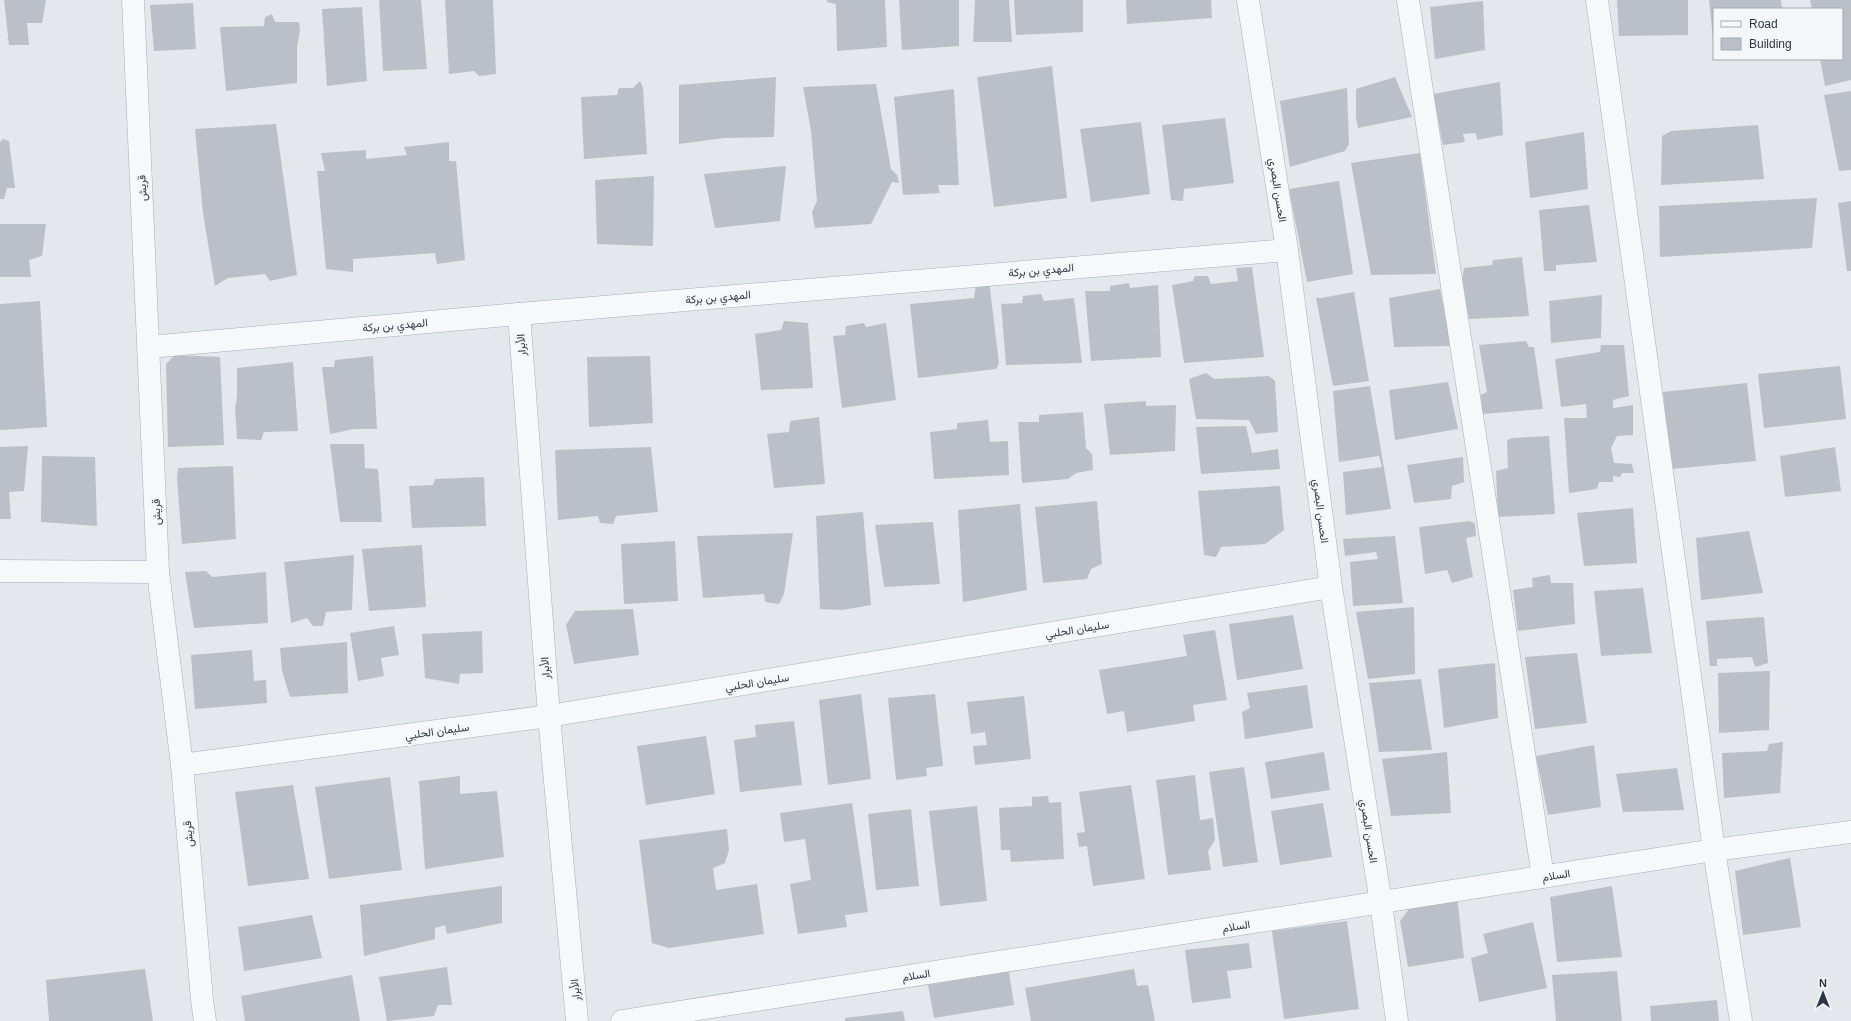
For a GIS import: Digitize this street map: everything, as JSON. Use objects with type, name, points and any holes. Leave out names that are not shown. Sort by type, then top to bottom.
[{"type":"street","name":"قريش","points":[[133,0],[158,572],[182,766],[205,1021]]},
{"type":"street","name":"الحسن البصري","points":[[1248,0],[1287,250],[1331,587],[1381,903],[1397,1021]]},
{"type":"street","points":[[1408,0],[1543,877]]},
{"type":"street","points":[[1597,0],[1714,850],[1741,1021]]},
{"type":"street","name":"المهدي بن بركة","points":[[149,347],[519,314],[1287,250]]},
{"type":"street","name":"الأبرار","points":[[519,314],[549,716],[577,1021]]},
{"type":"street","points":[[0,571],[158,572]]},
{"type":"street","name":"سليمان الحلبي","points":[[182,766],[549,716],[1331,587]]},
{"type":"street","name":"السلام","points":[[622,1021],[1714,850],[1851,832]]},
{"type":"building","points":[[4,0],[46,0],[42,23],[27,23],[29,45],[9,45]]},
{"type":"building","points":[[379,0],[421,0],[427,69],[383,71]]},
{"type":"building","points":[[445,0],[493,0],[496,74],[479,76],[474,71],[449,74]]},
{"type":"building","points":[[827,0],[885,0],[887,47],[837,51],[836,4],[827,2]]},
{"type":"building","points":[[899,0],[959,0],[959,46],[902,50]]},
{"type":"building","points":[[975,0],[1009,0],[1012,42],[973,42]]},
{"type":"building","points":[[1014,0],[1083,0],[1083,32],[1016,35]]},
{"type":"building","points":[[1126,0],[1211,0],[1212,18],[1127,24]]},
{"type":"building","points":[[1617,0],[1688,0],[1688,35],[1619,36]]},
{"type":"building","points":[[1709,0],[1781,0],[1782,8],[1713,8],[1713,39]]},
{"type":"building","points":[[1810,0],[1851,0],[1851,80],[1825,86],[1820,60],[1843,60],[1843,8],[1812,8]]},
{"type":"building","points":[[1483,1],[1485,50],[1435,59],[1430,7]]},
{"type":"building","points":[[193,3],[196,49],[154,51],[150,5]]},
{"type":"building","points":[[362,7],[367,81],[327,86],[322,9]]},
{"type":"building","points":[[272,14],[275,22],[299,22],[300,30],[297,47],[297,83],[226,91],[220,27],[264,26],[265,17]]},
{"type":"building","points":[[1052,66],[1067,198],[994,207],[977,77]]},
{"type":"building","points":[[776,77],[774,137],[724,138],[679,144],[679,85]]},
{"type":"building","points":[[1395,77],[1412,117],[1358,128],[1356,117],[1356,89]]},
{"type":"building","points":[[640,81],[643,88],[647,154],[584,159],[581,97],[617,95],[619,88],[633,88]]},
{"type":"building","points":[[1500,82],[1503,135],[1477,140],[1476,133],[1463,134],[1465,142],[1443,145],[1433,94]]},
{"type":"building","points":[[876,84],[891,169],[897,175],[899,183],[892,182],[871,224],[815,228],[812,212],[817,201],[811,131],[803,87]]},
{"type":"building","points":[[1347,88],[1349,144],[1345,151],[1290,167],[1280,101]]},
{"type":"building","points":[[954,89],[959,185],[938,185],[940,193],[903,195],[894,97]]},
{"type":"building","points":[[1851,91],[1851,170],[1839,171],[1824,95]]},
{"type":"building","points":[[1225,118],[1234,183],[1184,189],[1183,201],[1171,200],[1162,125]]},
{"type":"building","points":[[1141,122],[1150,194],[1091,202],[1080,129]]},
{"type":"building","points":[[276,124],[297,275],[270,281],[265,274],[228,278],[215,286],[203,213],[195,129]]},
{"type":"building","points":[[1758,125],[1764,179],[1661,185],[1662,136],[1671,131]]},
{"type":"building","points":[[1584,132],[1588,189],[1530,198],[1525,142]]},
{"type":"building","points":[[3,139],[9,141],[15,188],[7,188],[4,199],[0,199],[0,142]]},
{"type":"building","points":[[449,142],[449,161],[456,161],[465,260],[437,264],[435,253],[353,259],[353,272],[326,269],[317,171],[325,171],[321,153],[366,150],[366,159],[407,155],[404,147]]},
{"type":"building","points":[[1420,153],[1436,274],[1371,275],[1351,163]]},
{"type":"building","points":[[786,166],[780,221],[715,228],[704,174]]},
{"type":"building","points":[[654,176],[653,246],[597,244],[595,180]]},
{"type":"building","points":[[1339,181],[1353,274],[1307,282],[1289,189]]},
{"type":"building","points":[[1817,198],[1812,248],[1660,257],[1659,206]]},
{"type":"building","points":[[1851,201],[1851,271],[1847,271],[1838,203]]},
{"type":"building","points":[[1589,205],[1597,262],[1556,265],[1556,271],[1544,271],[1539,210]]},
{"type":"building","points":[[0,224],[46,224],[42,256],[29,260],[31,277],[0,277]]},
{"type":"building","points":[[1522,257],[1529,316],[1469,319],[1462,279],[1464,268],[1492,265],[1493,260]]},
{"type":"building","points":[[1252,267],[1264,357],[1184,363],[1172,285],[1193,281],[1195,276],[1208,276],[1211,284],[1238,281],[1236,268]]},
{"type":"building","points":[[989,281],[999,363],[996,369],[918,378],[910,304],[974,298],[976,284]]},
{"type":"building","points":[[1129,283],[1130,288],[1158,285],[1161,357],[1091,361],[1085,291],[1110,291],[1110,286]]},
{"type":"building","points":[[1440,289],[1451,346],[1394,347],[1389,298]]},
{"type":"building","points":[[1354,292],[1369,381],[1333,386],[1316,298]]},
{"type":"building","points":[[1041,294],[1044,301],[1074,298],[1082,363],[1006,365],[1001,304],[1022,303],[1023,296]]},
{"type":"building","points":[[1602,295],[1601,338],[1551,343],[1549,301]]},
{"type":"building","points":[[40,301],[47,427],[0,430],[0,304]]},
{"type":"building","points":[[784,321],[808,323],[813,388],[761,390],[755,334],[781,330]]},
{"type":"building","points":[[864,323],[866,327],[886,323],[896,400],[842,408],[833,336],[845,335],[846,326]]},
{"type":"building","points":[[1526,341],[1529,347],[1534,347],[1543,409],[1482,414],[1481,395],[1487,392],[1479,345]]},
{"type":"building","points":[[1601,345],[1624,345],[1629,396],[1613,400],[1613,408],[1633,405],[1633,435],[1617,436],[1611,448],[1614,463],[1632,464],[1634,473],[1622,473],[1620,477],[1613,476],[1613,482],[1599,482],[1597,489],[1569,493],[1564,418],[1587,418],[1586,404],[1561,407],[1555,359],[1600,352]]},
{"type":"building","points":[[175,355],[220,357],[224,445],[168,447],[166,364]]},
{"type":"building","points":[[373,356],[377,429],[354,429],[330,434],[322,367],[334,367],[335,360]]},
{"type":"building","points":[[650,356],[653,423],[589,427],[587,357]]},
{"type":"building","points":[[293,362],[298,431],[264,432],[261,440],[237,439],[235,408],[237,398],[237,368]]},
{"type":"building","points":[[1840,366],[1846,419],[1764,428],[1758,374]]},
{"type":"building","points":[[1206,373],[1214,379],[1269,376],[1275,381],[1278,432],[1256,434],[1249,420],[1196,419],[1189,379]]},
{"type":"building","points":[[1448,382],[1458,429],[1395,440],[1389,390]]},
{"type":"building","points":[[1747,383],[1756,461],[1671,469],[1663,392]]},
{"type":"building","points":[[1370,386],[1391,509],[1346,515],[1343,472],[1382,467],[1379,456],[1339,462],[1333,391]]},
{"type":"building","points":[[1146,401],[1146,406],[1176,405],[1175,451],[1110,455],[1104,404]]},
{"type":"building","points":[[1083,412],[1086,448],[1092,454],[1093,470],[1076,473],[1068,479],[1022,483],[1018,422],[1039,422],[1039,415]]},
{"type":"building","points":[[819,417],[825,484],[774,488],[767,434],[789,432],[790,421]]},
{"type":"building","points":[[988,420],[990,442],[1008,441],[1009,475],[934,479],[930,432],[957,429],[957,423]]},
{"type":"building","points":[[1246,426],[1252,453],[1278,449],[1280,469],[1201,474],[1196,427]]},
{"type":"building","points":[[1549,436],[1555,514],[1498,517],[1496,471],[1508,468],[1507,440],[1512,438]]},
{"type":"building","points":[[330,444],[364,444],[365,468],[378,469],[382,522],[340,522]]},
{"type":"building","points":[[28,446],[24,491],[9,492],[11,519],[0,519],[0,447]]},
{"type":"building","points":[[651,447],[658,512],[616,516],[613,524],[600,523],[598,516],[558,520],[555,450]]},
{"type":"building","points":[[1835,447],[1841,491],[1785,497],[1780,456]]},
{"type":"building","points":[[42,456],[95,457],[97,526],[41,522]]},
{"type":"building","points":[[1463,457],[1464,482],[1452,486],[1451,499],[1414,503],[1407,465]]},
{"type":"building","points":[[233,466],[236,539],[182,544],[177,478],[178,468]]},
{"type":"building","points":[[484,477],[486,526],[412,528],[409,486],[433,485],[435,479]]},
{"type":"building","points":[[1280,486],[1284,530],[1265,544],[1221,547],[1216,557],[1204,555],[1198,491]]},
{"type":"building","points":[[1097,501],[1102,564],[1091,569],[1087,579],[1043,583],[1035,507]]},
{"type":"building","points":[[1020,504],[1027,590],[963,602],[958,510]]},
{"type":"building","points":[[1633,508],[1637,563],[1584,566],[1577,513]]},
{"type":"building","points":[[863,512],[871,605],[842,610],[820,609],[816,516]]},
{"type":"building","points":[[1470,521],[1475,524],[1476,536],[1466,538],[1473,577],[1452,583],[1447,570],[1425,574],[1419,527]]},
{"type":"building","points":[[933,522],[940,584],[884,587],[875,525]]},
{"type":"building","points":[[1749,531],[1763,593],[1701,600],[1696,538]]},
{"type":"building","points":[[793,533],[784,594],[779,604],[765,602],[764,594],[703,598],[697,536]]},
{"type":"building","points":[[1395,536],[1403,603],[1353,606],[1350,562],[1378,559],[1376,552],[1345,556],[1343,539]]},
{"type":"building","points":[[675,541],[678,601],[624,604],[621,544]]},
{"type":"building","points":[[422,545],[426,607],[369,611],[362,549]]},
{"type":"building","points":[[354,555],[352,610],[326,612],[323,626],[313,626],[307,618],[291,623],[284,562]]},
{"type":"building","points":[[206,571],[212,577],[266,572],[268,623],[194,628],[185,572]]},
{"type":"building","points":[[1550,575],[1551,583],[1573,583],[1575,624],[1518,631],[1513,590],[1533,587],[1532,578]]},
{"type":"building","points":[[1643,588],[1652,653],[1601,656],[1594,591]]},
{"type":"building","points":[[1414,607],[1415,674],[1368,679],[1356,612]]},
{"type":"building","points":[[633,609],[639,655],[574,664],[566,625],[575,611]]},
{"type":"building","points":[[1293,615],[1303,669],[1237,680],[1229,624]]},
{"type":"building","points":[[1764,617],[1768,663],[1755,667],[1752,657],[1717,659],[1717,666],[1710,666],[1706,621]]},
{"type":"building","points":[[394,626],[399,655],[381,658],[384,676],[358,681],[350,633]]},
{"type":"building","points":[[1215,630],[1227,700],[1193,705],[1195,721],[1127,732],[1124,711],[1107,714],[1099,670],[1187,656],[1183,635]]},
{"type":"building","points":[[482,631],[483,673],[460,674],[459,684],[425,678],[422,634]]},
{"type":"building","points":[[347,642],[348,693],[290,697],[282,671],[280,648]]},
{"type":"building","points":[[252,650],[254,681],[266,680],[267,703],[195,709],[191,655]]},
{"type":"building","points":[[1577,653],[1587,723],[1535,729],[1525,657]]},
{"type":"building","points":[[1495,663],[1498,718],[1444,728],[1438,669]]},
{"type":"building","points":[[1770,671],[1769,730],[1719,733],[1718,673]]},
{"type":"building","points":[[1421,679],[1432,750],[1379,752],[1369,683]]},
{"type":"building","points":[[1307,685],[1313,728],[1245,739],[1242,712],[1250,708],[1247,693]]},
{"type":"building","points":[[861,694],[871,779],[828,785],[819,700]]},
{"type":"building","points":[[935,694],[943,766],[926,768],[927,776],[896,780],[888,698]]},
{"type":"building","points":[[1024,696],[1031,759],[975,765],[973,746],[987,745],[985,732],[971,734],[967,702]]},
{"type":"building","points":[[794,721],[802,785],[740,792],[734,740],[756,737],[755,725]]},
{"type":"building","points":[[706,736],[715,794],[646,805],[637,746]]},
{"type":"building","points":[[1783,742],[1780,793],[1724,798],[1722,753],[1767,751],[1769,744]]},
{"type":"building","points":[[1594,745],[1601,807],[1548,815],[1536,756]]},
{"type":"building","points":[[1324,752],[1330,790],[1271,799],[1265,762]]},
{"type":"building","points":[[1447,752],[1451,813],[1391,816],[1382,759]]},
{"type":"building","points":[[1244,767],[1258,862],[1223,867],[1209,772]]},
{"type":"building","points":[[1677,768],[1684,810],[1623,812],[1616,774]]},
{"type":"building","points":[[1195,775],[1200,820],[1213,818],[1215,840],[1208,851],[1211,870],[1168,875],[1156,780]]},
{"type":"building","points":[[460,776],[460,794],[497,791],[504,857],[425,869],[419,781]]},
{"type":"building","points":[[390,777],[402,870],[329,879],[315,787]]},
{"type":"building","points":[[293,785],[309,879],[248,886],[235,792]]},
{"type":"building","points":[[1131,785],[1145,879],[1093,886],[1087,846],[1079,847],[1077,833],[1085,832],[1079,792]]},
{"type":"building","points":[[1048,796],[1049,803],[1061,802],[1064,859],[1011,862],[1010,850],[1001,850],[999,808],[1032,806],[1032,797]]},
{"type":"building","points":[[852,803],[868,912],[845,915],[847,927],[798,934],[790,884],[811,880],[805,839],[784,842],[780,813]]},
{"type":"building","points":[[1323,803],[1332,857],[1280,865],[1271,811]]},
{"type":"building","points":[[977,806],[987,901],[940,906],[929,811]]},
{"type":"building","points":[[911,809],[919,886],[876,890],[868,814]]},
{"type":"building","points":[[727,829],[729,850],[725,863],[713,868],[716,890],[757,884],[764,934],[669,948],[652,943],[639,840]]},
{"type":"building","points":[[1790,858],[1801,927],[1743,935],[1735,871]]},
{"type":"building","points":[[502,886],[502,923],[447,934],[445,925],[435,928],[435,939],[364,956],[360,905]]},
{"type":"building","points":[[1612,886],[1622,957],[1557,962],[1550,897]]},
{"type":"building","points":[[1457,896],[1464,958],[1408,967],[1400,921],[1412,905]]},
{"type":"building","points":[[312,915],[322,958],[244,971],[238,927]]},
{"type":"building","points":[[1347,921],[1359,1009],[1284,1019],[1272,931]]},
{"type":"building","points":[[1533,922],[1547,988],[1479,1002],[1471,958],[1488,953],[1483,934]]},
{"type":"building","points":[[1249,943],[1252,968],[1227,971],[1231,998],[1192,1003],[1185,950]]},
{"type":"building","points":[[447,967],[452,1005],[438,1005],[434,1016],[387,1021],[379,977]]},
{"type":"building","points":[[145,969],[153,1021],[49,1021],[46,980]]},
{"type":"building","points":[[1134,969],[1137,986],[1148,985],[1155,1021],[1031,1021],[1025,988]]},
{"type":"building","points":[[1617,971],[1622,1021],[1556,1021],[1552,975]]},
{"type":"building","points":[[1009,972],[1014,1005],[934,1018],[928,985]]},
{"type":"building","points":[[352,975],[360,1021],[245,1021],[241,996]]},
{"type":"building","points":[[1717,1000],[1719,1021],[1651,1021],[1650,1006]]},
{"type":"building","points":[[903,1011],[905,1021],[845,1021],[845,1018]]}]
